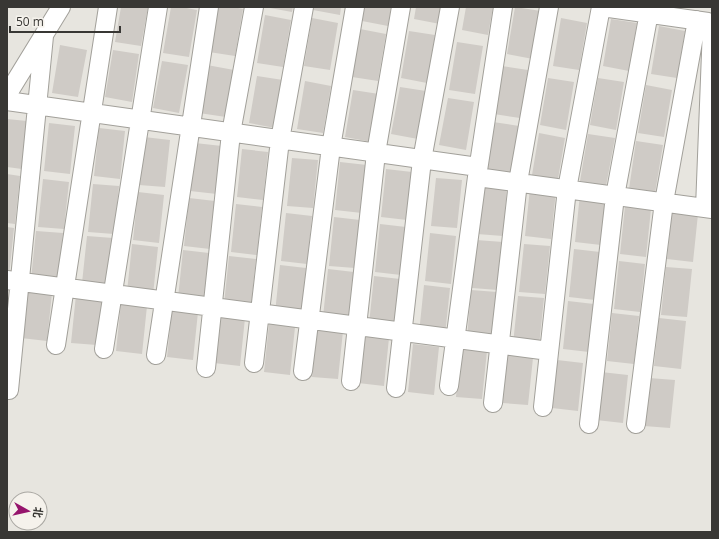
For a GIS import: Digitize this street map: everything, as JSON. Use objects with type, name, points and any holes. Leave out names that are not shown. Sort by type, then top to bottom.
[{"type":"street","points":[[7,95],[61,7]]},
{"type":"street","points":[[56,345],[108,7]]},
{"type":"street","points":[[104,349],[158,7]]},
{"type":"street","points":[[156,356],[209,7]]},
{"type":"street","points":[[206,368],[231,133],[254,7]]},
{"type":"street","points":[[254,363],[280,140],[304,7]]},
{"type":"street","points":[[303,371],[330,147],[355,7]]},
{"type":"street","points":[[351,381],[376,153],[401,7]]},
{"type":"street","points":[[396,388],[422,160],[450,7]]},
{"type":"street","points":[[449,386],[477,172],[503,7]]},
{"type":"street","points":[[493,403],[518,182],[549,7]]},
{"type":"street","points":[[542,407],[567,189],[601,7],[650,10],[707,23]]},
{"type":"street","points":[[588,424],[615,196],[650,10]]},
{"type":"street","points":[[636,424],[664,202],[707,23]]},
{"type":"street","points":[[7,101],[422,160],[518,182],[708,208],[707,23]]},
{"type":"street","points":[[9,390],[13,280],[37,106],[44,36]]},
{"type":"street","points":[[13,280],[549,351]]},
{"type":"building","points":[[121,7],[148,7],[141,46],[115,42]]},
{"type":"building","points":[[171,7],[197,10],[189,57],[163,53]]},
{"type":"building","points":[[216,7],[233,7],[243,9],[235,56],[209,52]]},
{"type":"building","points":[[293,7],[292,12],[270,8]]},
{"type":"building","points":[[314,7],[341,7],[340,15],[313,10]]},
{"type":"building","points":[[364,7],[391,7],[388,26],[362,21]]},
{"type":"building","points":[[416,7],[443,7],[440,24],[414,19]]},
{"type":"building","points":[[466,7],[493,7],[488,35],[462,30]]},
{"type":"building","points":[[515,7],[541,11],[533,59],[507,54]]},
{"type":"building","points":[[265,15],[291,20],[283,67],[257,63]]},
{"type":"building","points":[[312,18],[338,23],[330,70],[304,66]]},
{"type":"building","points":[[561,18],[587,23],[579,70],[553,66]]},
{"type":"building","points":[[611,19],[637,23],[629,71],[603,66]]},
{"type":"building","points":[[659,26],[685,31],[677,78],[651,74]]},
{"type":"building","points":[[360,29],[386,34],[378,81],[352,77]]},
{"type":"building","points":[[409,31],[435,35],[427,83],[401,78]]},
{"type":"building","points":[[457,42],[483,46],[475,94],[449,90]]},
{"type":"building","points":[[60,45],[87,50],[78,97],[52,93]]},
{"type":"building","points":[[113,50],[139,54],[132,102],[105,97]]},
{"type":"building","points":[[162,61],[188,65],[179,113],[153,108]]},
{"type":"building","points":[[207,65],[234,70],[226,117],[199,113]]},
{"type":"building","points":[[502,66],[528,70],[520,118],[494,114]]},
{"type":"building","points":[[257,76],[283,80],[275,128],[249,123]]},
{"type":"building","points":[[548,78],[574,82],[566,130],[540,125]]},
{"type":"building","points":[[598,78],[624,82],[616,130],[590,125]]},
{"type":"building","points":[[305,81],[331,86],[323,133],[297,129]]},
{"type":"building","points":[[646,85],[672,90],[664,137],[638,133]]},
{"type":"building","points":[[400,87],[426,91],[418,139],[391,134]]},
{"type":"building","points":[[353,90],[379,94],[371,142],[345,137]]},
{"type":"building","points":[[448,98],[474,102],[466,150],[439,145]]},
{"type":"building","points":[[7,119],[27,121],[22,169],[7,167]]},
{"type":"building","points":[[493,122],[519,126],[511,174],[485,169]]},
{"type":"building","points":[[49,123],[75,126],[70,174],[44,171]]},
{"type":"building","points":[[99,128],[125,131],[120,179],[94,176]]},
{"type":"building","points":[[539,133],[565,138],[557,185],[531,181]]},
{"type":"building","points":[[588,134],[615,138],[606,186],[580,181]]},
{"type":"building","points":[[144,137],[170,140],[165,187],[139,185]]},
{"type":"building","points":[[636,141],[663,145],[655,193],[629,189]]},
{"type":"building","points":[[195,143],[222,146],[217,194],[190,191]]},
{"type":"building","points":[[242,149],[268,152],[263,200],[237,197]]},
{"type":"building","points":[[292,158],[318,160],[313,208],[287,206]]},
{"type":"building","points":[[340,162],[367,165],[362,213],[335,210]]},
{"type":"building","points":[[386,169],[412,172],[407,220],[381,217]]},
{"type":"building","points":[[7,174],[20,176],[15,224],[7,223]]},
{"type":"building","points":[[436,178],[462,180],[457,228],[431,226]]},
{"type":"building","points":[[43,179],[69,182],[64,229],[38,227]]},
{"type":"building","points":[[93,184],[119,186],[114,234],[88,232]]},
{"type":"building","points":[[481,185],[507,188],[503,236],[477,234]]},
{"type":"building","points":[[530,188],[556,191],[551,239],[525,236]]},
{"type":"building","points":[[138,192],[164,195],[159,243],[133,240]]},
{"type":"building","points":[[580,194],[606,197],[601,245],[575,242]]},
{"type":"building","points":[[189,198],[215,201],[210,249],[184,246]]},
{"type":"building","points":[[236,204],[262,207],[257,255],[231,252]]},
{"type":"building","points":[[625,206],[651,209],[646,257],[620,254]]},
{"type":"building","points":[[672,211],[698,214],[693,262],[667,259]]},
{"type":"building","points":[[286,213],[312,216],[307,264],[281,261]]},
{"type":"building","points":[[334,217],[360,220],[355,268],[329,266]]},
{"type":"building","points":[[380,224],[406,227],[401,275],[375,272]]},
{"type":"building","points":[[7,227],[14,228],[9,276],[7,275]]},
{"type":"building","points":[[36,231],[63,233],[58,281],[31,279]]},
{"type":"building","points":[[430,233],[456,236],[451,284],[425,281]]},
{"type":"building","points":[[87,236],[113,238],[108,286],[82,283]]},
{"type":"building","points":[[476,240],[503,242],[498,290],[472,288]]},
{"type":"building","points":[[132,244],[158,247],[153,295],[127,292]]},
{"type":"building","points":[[524,244],[550,246],[545,294],[519,292]]},
{"type":"building","points":[[574,249],[600,252],[595,300],[569,297]]},
{"type":"building","points":[[183,250],[209,253],[204,301],[178,298]]},
{"type":"building","points":[[229,256],[256,259],[251,307],[224,304]]},
{"type":"building","points":[[619,261],[645,264],[640,312],[614,309]]},
{"type":"building","points":[[280,265],[306,268],[301,315],[275,313]]},
{"type":"building","points":[[666,267],[692,269],[687,317],[661,315]]},
{"type":"building","points":[[328,269],[354,272],[349,320],[323,317]]},
{"type":"building","points":[[374,276],[400,279],[395,327],[369,324]]},
{"type":"building","points":[[424,285],[450,288],[445,335],[419,333]]},
{"type":"building","points":[[25,290],[52,293],[47,341],[21,338]]},
{"type":"building","points":[[471,290],[497,292],[493,340],[467,338]]},
{"type":"building","points":[[76,295],[102,297],[97,345],[71,343]]},
{"type":"building","points":[[518,296],[544,298],[539,346],[513,344]]},
{"type":"building","points":[[568,301],[594,304],[589,352],[563,349]]},
{"type":"building","points":[[121,303],[147,306],[142,354],[116,351]]},
{"type":"building","points":[[172,309],[198,312],[193,360],[167,357]]},
{"type":"building","points":[[612,313],[639,316],[634,364],[607,361]]},
{"type":"building","points":[[218,315],[245,318],[240,366],[214,363]]},
{"type":"building","points":[[659,318],[686,321],[681,369],[654,366]]},
{"type":"building","points":[[269,324],[295,327],[290,375],[264,372]]},
{"type":"building","points":[[317,329],[343,331],[338,379],[312,377]]},
{"type":"building","points":[[363,336],[389,338],[384,386],[358,383]]},
{"type":"building","points":[[413,344],[439,347],[434,395],[408,392]]},
{"type":"building","points":[[460,349],[487,351],[482,399],[456,397]]},
{"type":"building","points":[[507,355],[533,358],[528,405],[502,403]]},
{"type":"building","points":[[557,360],[583,363],[578,411],[552,408]]},
{"type":"building","points":[[601,372],[628,375],[623,423],[596,420]]},
{"type":"building","points":[[649,378],[675,380],[670,428],[644,426]]}]
